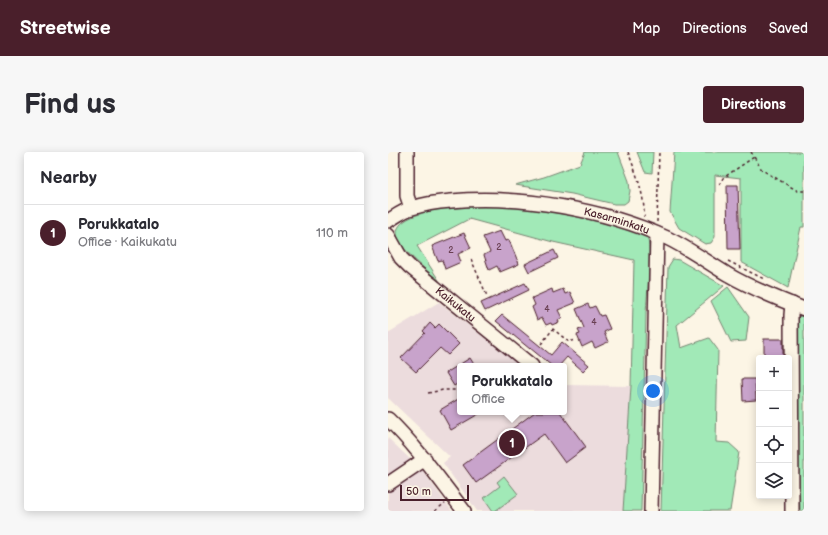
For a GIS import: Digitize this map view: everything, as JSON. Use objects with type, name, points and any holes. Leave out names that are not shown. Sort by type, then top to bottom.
[{"type":"street","points":[[407,152],[407,184],[411,208]]},
{"type":"street","name":"Kasarminkatu","points":[[388,221],[411,208],[465,200],[492,199],[520,201],[568,208],[608,217],[641,227],[657,228],[669,239],[728,275],[798,307]]},
{"type":"street","points":[[651,511],[657,228]]},
{"type":"street","name":"Kaikukatu","points":[[388,235],[401,258],[410,267],[528,363]]},
{"type":"street","points":[[792,511],[791,315],[798,307]]},
{"type":"street","points":[[388,419],[404,434],[425,459],[464,511]]},
{"type":"street","points":[[388,484],[425,459]]},
{"type":"path","points":[[628,152],[642,193],[644,217]]},
{"type":"path","points":[[657,228],[659,152]]},
{"type":"path","points":[[751,152],[762,170],[798,191],[804,192]]},
{"type":"path","points":[[719,185],[724,178],[754,157]]},
{"type":"path","points":[[471,259],[487,296]]},
{"type":"path","points":[[541,344],[554,329],[569,342],[576,340]]},
{"type":"path","points":[[428,393],[443,390],[457,390]]},
{"type":"path","points":[[435,511],[448,502]]},
{"type":"shaded area","points":[[439,302],[516,363],[457,363],[457,415],[567,415],[567,385],[631,386],[623,511],[477,511],[443,463],[450,457],[388,398],[388,333]]},
{"type":"shaded area","points":[[388,438],[411,460],[388,475]]},
{"type":"shaded area","points":[[422,470],[452,511],[388,511],[388,490]]},
{"type":"green space","points":[[585,152],[618,152],[629,181],[630,191],[628,201],[624,204],[614,204],[572,194],[515,185],[544,177],[580,164]]},
{"type":"green space","points":[[637,152],[653,152],[652,173],[645,172]]},
{"type":"green space","points":[[674,152],[804,152],[804,227],[801,227],[788,288],[741,262],[741,178],[715,175],[715,237],[711,243],[705,244],[679,228],[670,212]]},
{"type":"green space","points":[[470,205],[560,213],[581,217],[647,236],[649,261],[646,312],[641,511],[623,511],[631,386],[634,260],[553,242],[469,219],[417,246],[440,282],[405,250],[398,238],[398,229],[403,222],[425,212]]},
{"type":"green space","points":[[673,259],[679,260],[724,286],[677,325],[681,348],[709,338],[718,350],[716,442],[729,443],[739,452],[730,511],[661,511],[668,267]]},
{"type":"green space","points":[[728,287],[749,317],[746,341],[731,342],[711,301]]},
{"type":"green space","points":[[800,316],[804,316],[804,511],[800,511],[795,323]]},
{"type":"green space","points":[[504,476],[518,494],[493,511],[484,498],[500,486],[497,482]]},
{"type":"building","points":[[727,185],[738,185],[740,249],[728,249]]},
{"type":"building","points":[[500,231],[505,241],[509,240],[519,264],[500,272],[497,266],[489,270],[484,255],[490,252],[483,237]]},
{"type":"building","points":[[464,233],[471,248],[458,254],[461,262],[445,269],[442,260],[438,261],[432,246]]},
{"type":"building","points":[[554,250],[558,258],[529,272],[525,264]]},
{"type":"building","points":[[525,283],[529,290],[485,311],[481,303]]},
{"type":"building","points":[[552,289],[553,293],[563,289],[565,294],[570,292],[575,303],[558,310],[562,318],[558,320],[559,322],[552,325],[551,323],[546,325],[542,318],[537,320],[532,307],[535,305],[532,298]]},
{"type":"building","points":[[588,304],[590,308],[595,306],[600,316],[604,315],[610,329],[604,332],[608,342],[595,348],[592,342],[582,347],[577,335],[580,334],[578,330],[584,328],[576,309]]},
{"type":"building","points":[[502,315],[551,355],[562,342],[589,365],[583,371],[567,357],[562,363],[548,363],[496,321]]},
{"type":"building","points":[[430,323],[435,328],[439,324],[459,344],[448,355],[440,348],[416,372],[401,358],[425,333],[423,331]]},
{"type":"building","points":[[764,339],[783,339],[783,355],[764,355]]},
{"type":"building","points":[[470,358],[473,363],[462,363]]},
{"type":"building","points":[[457,366],[457,384],[454,386],[446,373]]},
{"type":"building","points":[[742,379],[755,379],[756,400],[743,401]]},
{"type":"building","points":[[457,400],[457,415],[477,415],[451,430],[440,410]]},
{"type":"building","points":[[531,415],[562,415],[586,447],[565,463],[544,434],[476,483],[463,465]]},
{"type":"place","name":"Porukkatalo","points":[[512,443]]}]
